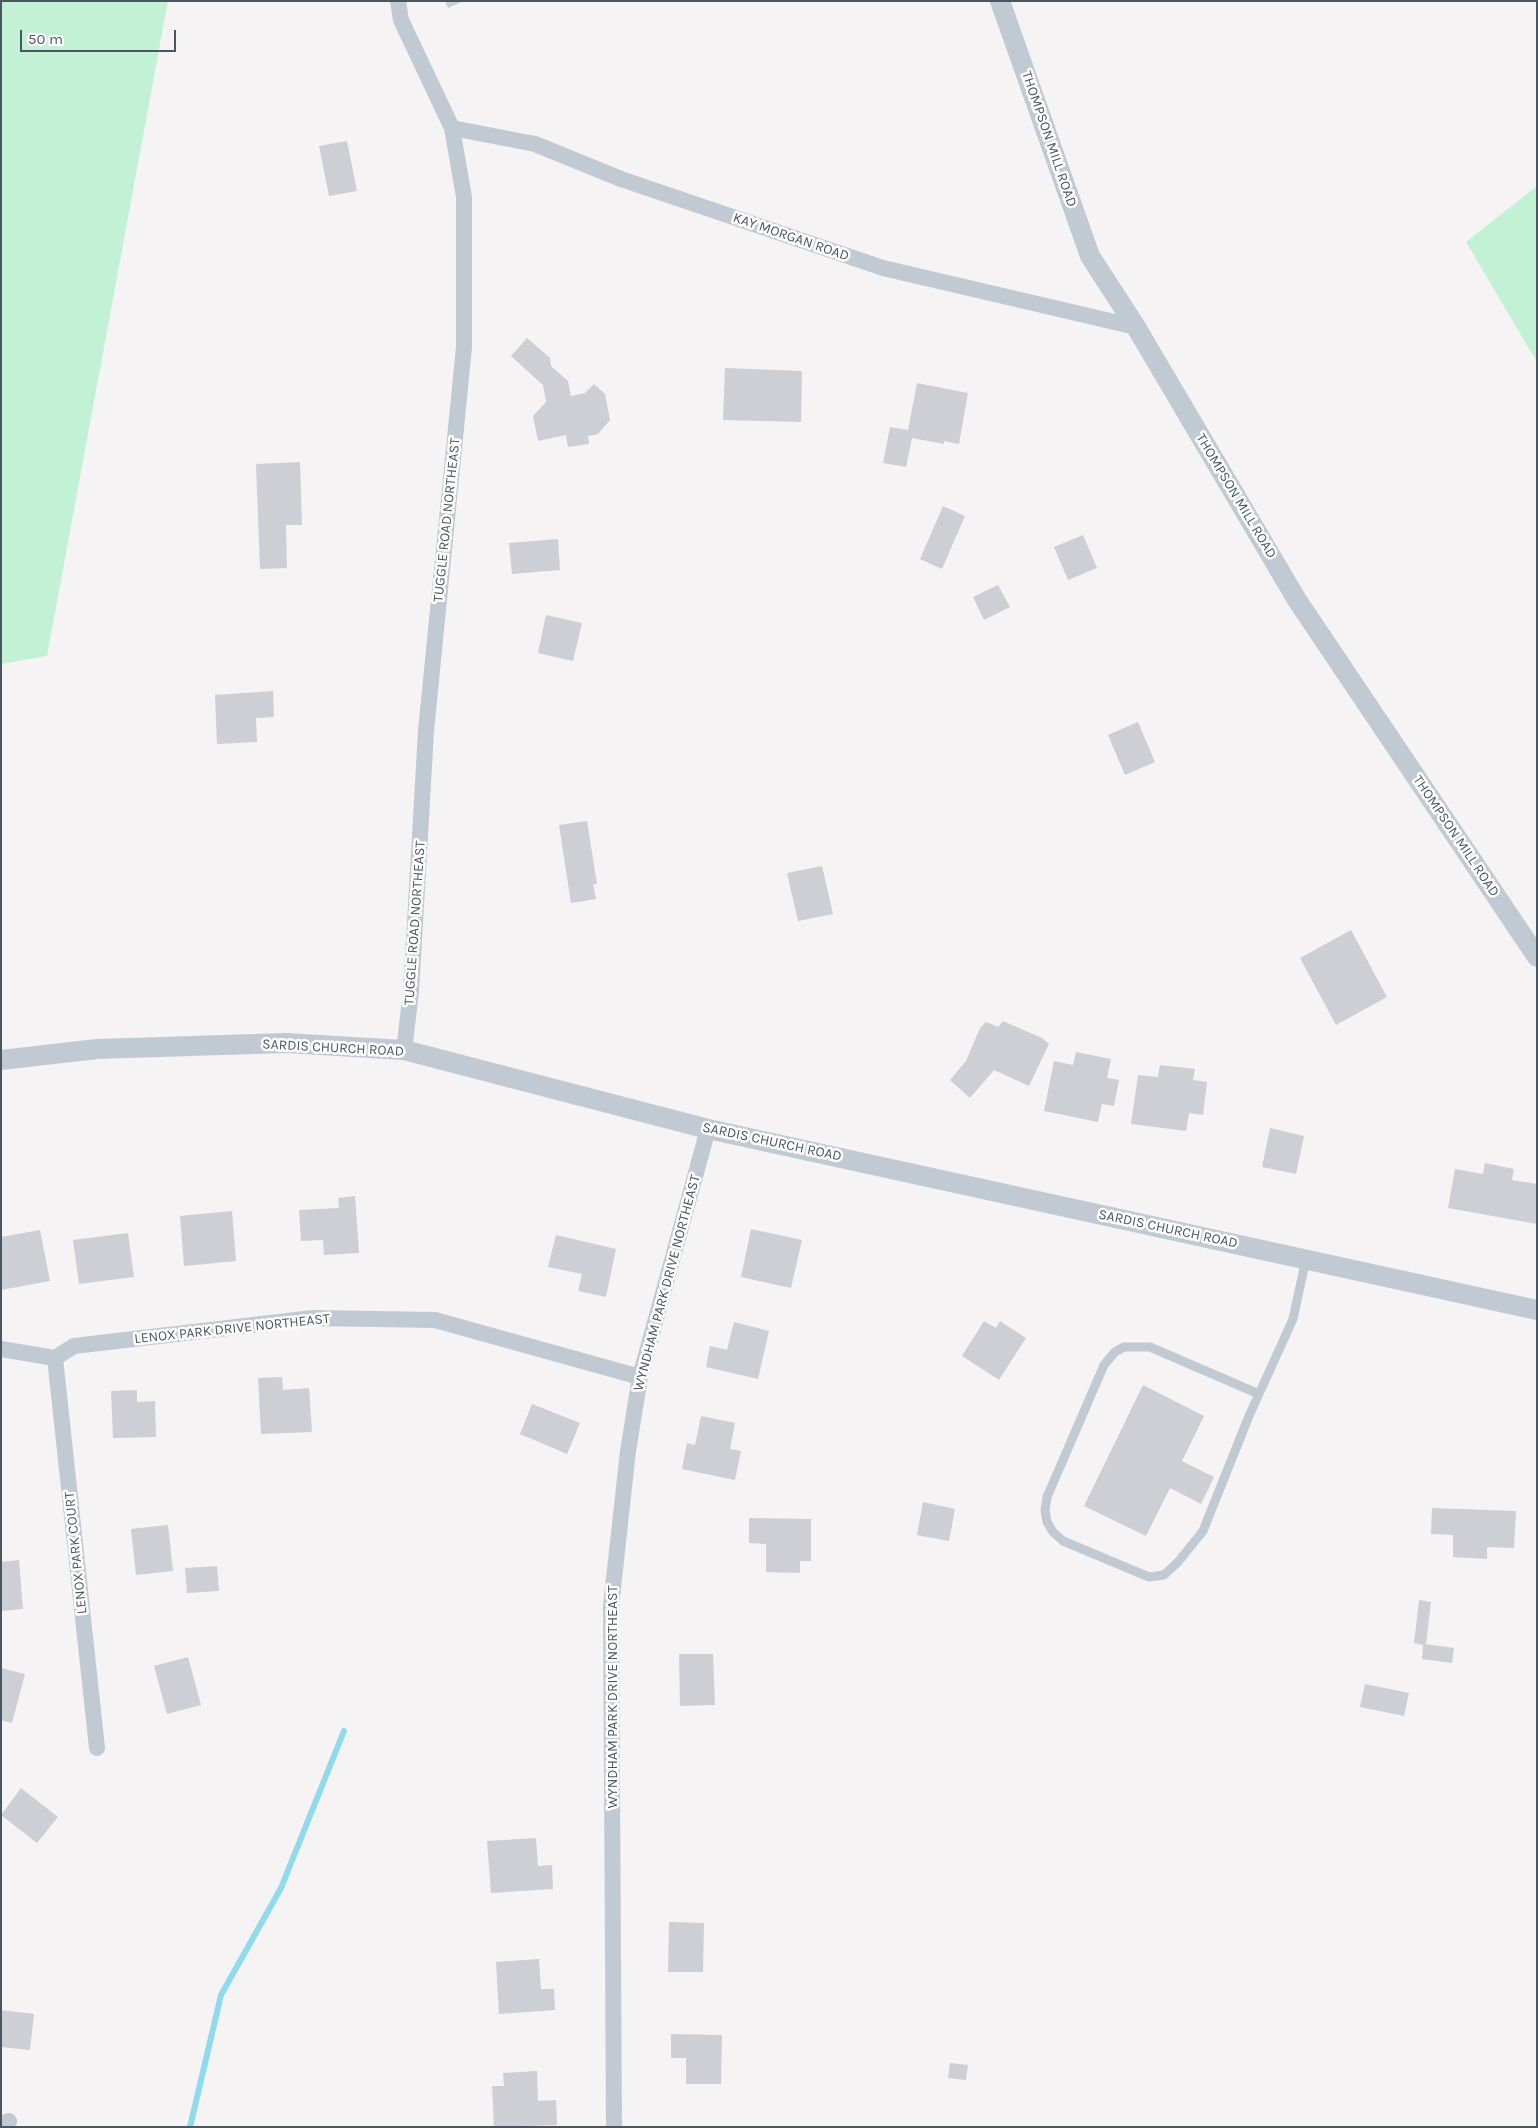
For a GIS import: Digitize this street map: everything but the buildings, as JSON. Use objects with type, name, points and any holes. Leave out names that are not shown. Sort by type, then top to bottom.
[{"type":"street","name":"TUGGLE ROAD NORTHEAST","points":[[398,1],[400,20],[452,128],[464,197],[464,347],[426,731],[411,992],[404,1050]]},
{"type":"street","name":"THOMPSON MILL ROAD","points":[[1000,1],[1090,256],[1136,326],[1297,600],[1537,957]]},
{"type":"street","name":"KAY MORGAN ROAD","points":[[452,128],[535,144],[621,179],[883,268],[1136,326]]},
{"type":"street","name":"SARDIS CHURCH ROAD","points":[[1,1060],[97,1049],[286,1043],[404,1050],[708,1129],[1537,1310]]},
{"type":"street","name":"WYNDHAM PARK DRIVE NORTHEAST","points":[[614,2127],[612,1606],[628,1451],[640,1377],[708,1129]]},
{"type":"street","name":"LENOX PARK DRIVE NORTHEAST","points":[[54,1358],[74,1346],[313,1318],[435,1320],[640,1377]]},
{"type":"street","points":[[1,1349],[54,1358]]},
{"type":"street","name":"LENOX PARK COURT","points":[[54,1358],[97,1748]]},
{"type":"lane","points":[[1259,1394],[1150,1347],[1134,1346],[1115,1352],[1104,1365],[1047,1497],[1045,1510],[1047,1522],[1052,1532],[1063,1542],[1149,1577],[1164,1575],[1178,1562],[1203,1531],[1259,1394],[1293,1319],[1306,1259]]},
{"type":"green space","points":[[1,1],[168,1],[47,656],[1,664]]},
{"type":"green space","points":[[1537,186],[1537,362],[1466,242]]},
{"type":"waterway","points":[[190,2127],[221,1995],[281,1888],[344,1731]]}]
